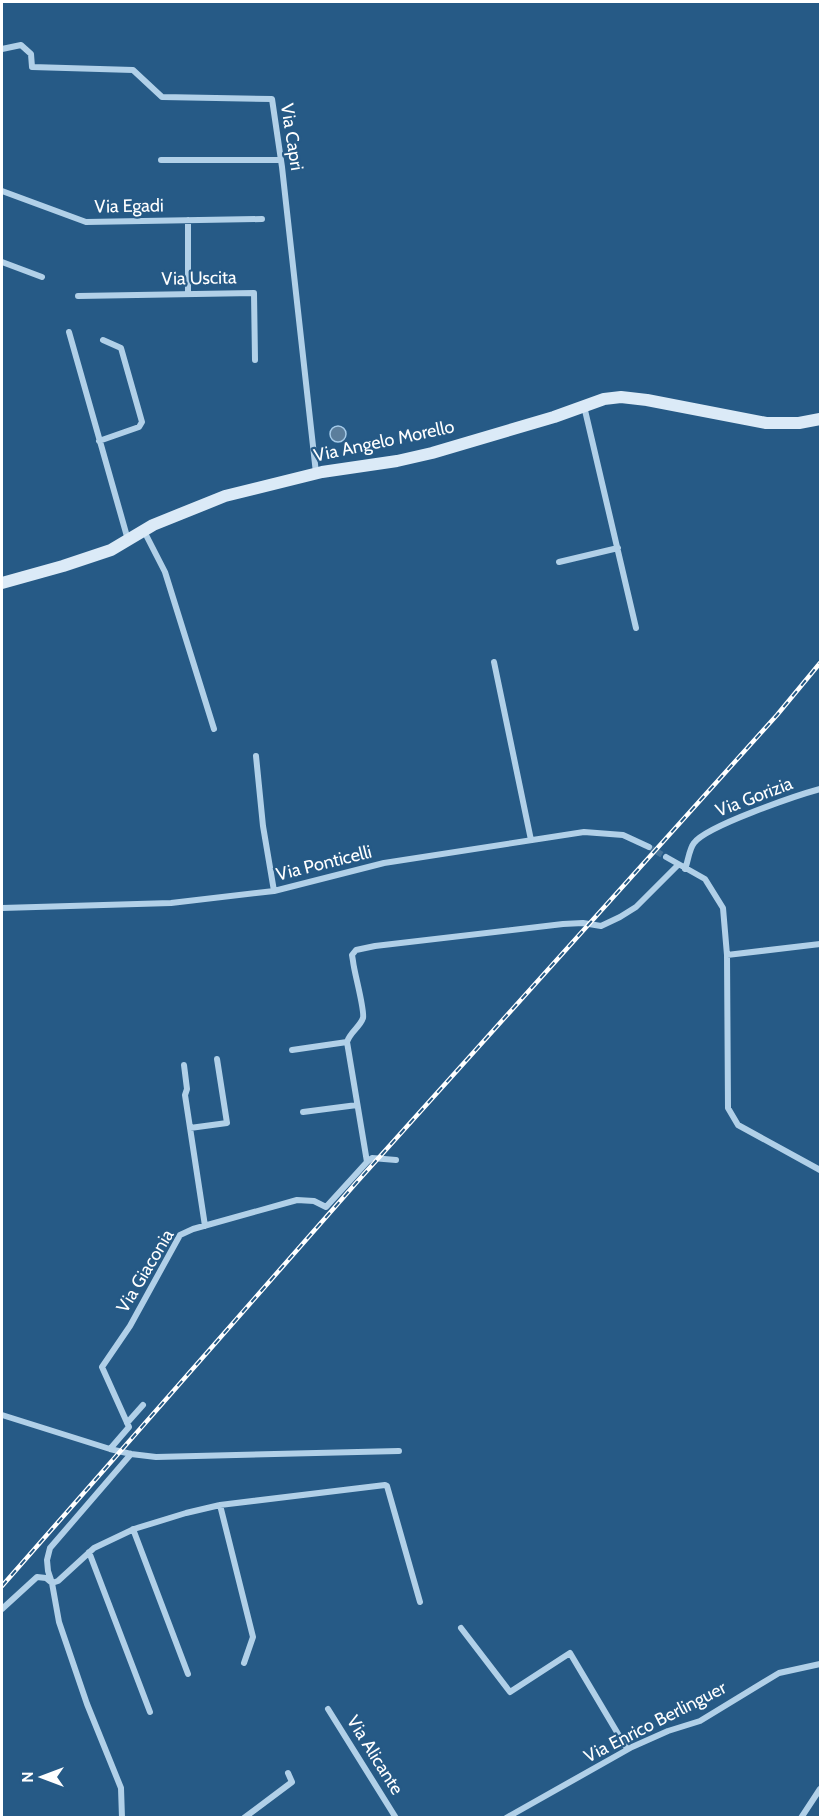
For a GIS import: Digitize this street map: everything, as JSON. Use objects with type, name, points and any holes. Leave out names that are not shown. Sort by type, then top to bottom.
[{"type":"street","name":"Via Capri","points":[[2,49],[21,45],[31,54],[32,67],[133,70],[162,97],[270,98],[274,102],[316,474]]},
{"type":"street","points":[[161,160],[281,160]]},
{"type":"street","name":"Via Egadi","points":[[2,191],[86,222],[262,219]]},
{"type":"street","points":[[188,220],[188,293]]},
{"type":"street","points":[[2,262],[42,278]]},
{"type":"street","name":"Via Uscita","points":[[78,296],[254,293],[255,360]]},
{"type":"street","points":[[69,332],[128,540]]},
{"type":"street","points":[[99,441],[139,427],[142,422],[121,348],[103,339]]},
{"type":"street","name":"Via Angelo Morello","points":[[2,583],[111,550],[144,531],[225,496],[316,474],[432,453],[604,399],[621,397],[663,403],[766,423],[799,423],[820,419]]},
{"type":"street","points":[[584,406],[636,628]]},
{"type":"street","points":[[144,531],[165,572],[214,729]]},
{"type":"street","points":[[559,562],[618,548]]},
{"type":"street","points":[[494,662],[531,840]]},
{"type":"street","points":[[256,756],[263,826],[274,891]]},
{"type":"street","name":"Via Gorizia","points":[[686,869],[694,843],[710,829],[820,789]]},
{"type":"street","name":"Via Ponticelli","points":[[2,908],[171,903],[274,891],[384,863],[584,832],[623,835],[648,848]]},
{"type":"street","points":[[666,857],[705,879],[723,908],[727,955],[728,1107],[738,1125],[820,1170]]},
{"type":"street","points":[[396,1160],[372,1158],[367,1162],[347,1042],[349,1035],[359,1024],[363,1015],[352,955],[356,950],[563,924],[583,923],[601,926],[636,908],[678,865]]},
{"type":"street","points":[[727,955],[820,944]]},
{"type":"street","points":[[292,1050],[347,1042]]},
{"type":"street","points":[[190,1128],[227,1123],[218,1059]]},
{"type":"street","points":[[184,1065],[187,1089],[185,1095],[205,1226]]},
{"type":"street","points":[[303,1112],[357,1105]]},
{"type":"street","name":"Via Giaconia","points":[[127,1423],[102,1366],[130,1326],[180,1235],[297,1200],[314,1201],[326,1207],[367,1162]]},
{"type":"street","points":[[110,1449],[129,1427],[127,1423],[143,1405]]},
{"type":"street","points":[[2,1415],[46,1431],[110,1449],[156,1457],[399,1451]]},
{"type":"street","points":[[122,1818],[121,1788],[70,1657],[59,1622],[47,1560],[50,1548],[131,1454]]},
{"type":"street","points":[[52,1583],[66,1575],[89,1552],[134,1530],[186,1513],[220,1505],[387,1486],[420,1602]]},
{"type":"street","points":[[220,1505],[253,1637],[244,1664]]},
{"type":"street","points":[[134,1530],[188,1674]]},
{"type":"street","points":[[89,1552],[150,1712]]},
{"type":"street","points":[[2,1609],[37,1577],[46,1578],[52,1583]]},
{"type":"street","points":[[460,1628],[510,1692],[570,1653],[627,1749]]},
{"type":"street","name":"Via Enrico Berlinguer","points":[[506,1818],[627,1749],[668,1731],[700,1721],[779,1673],[820,1664]]},
{"type":"street","name":"Via Alicante","points":[[328,1709],[396,1818]]},
{"type":"street","points":[[244,1818],[292,1782],[288,1773]]},
{"type":"street","points":[[801,1818],[820,1789]]},
{"type":"water","points":[[338,426],[346,434],[338,442],[330,434]]},
{"type":"tunnel","points":[[649,847],[666,857]]},
{"type":"railway","points":[[2,1586],[356,1183],[777,715],[820,663]]}]
